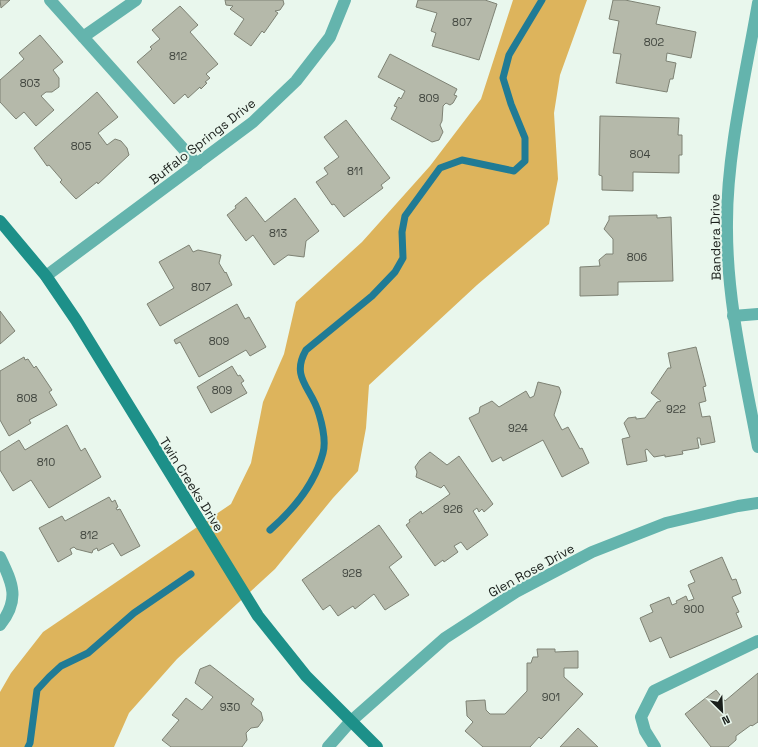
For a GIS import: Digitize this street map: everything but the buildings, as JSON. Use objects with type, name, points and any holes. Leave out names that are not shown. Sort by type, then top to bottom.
[{"type":"street","points":[[50,0],[197,164]]},
{"type":"street","points":[[83,37],[136,0]]},
{"type":"street","name":"Buffalo Springs Drive","points":[[46,276],[253,122],[296,81],[330,37],[345,0]]},
{"type":"street","name":"Bandera Drive","points":[[758,3],[728,189],[727,253],[733,316],[758,447]]},
{"type":"street","name":"Twin Creeks Drive","points":[[0,222],[46,276],[76,320],[258,616],[306,676],[350,722],[377,747]]},
{"type":"street","points":[[733,316],[758,314]]},
{"type":"street","name":"Glen Rose Drive","points":[[328,747],[350,722],[445,638],[516,592],[592,552],[666,524],[738,506],[758,503]]},
{"type":"street","points":[[0,557],[13,590],[13,603],[8,615],[0,625]]},
{"type":"street","points":[[655,747],[645,732],[641,717],[654,691],[758,641]]},
{"type":"shaded area","points":[[513,0],[587,0],[560,75],[554,113],[558,179],[549,224],[477,285],[369,385],[366,428],[358,471],[333,498],[275,569],[177,659],[129,713],[114,747],[0,747],[0,692],[11,673],[43,632],[231,504],[251,463],[263,402],[284,354],[296,302],[362,242],[430,166],[481,99]]},
{"type":"waterway","points":[[270,530],[295,505],[309,485],[315,475],[324,449],[324,438],[316,405],[301,376],[300,368],[306,350],[372,296],[395,272],[403,258],[402,232],[405,216],[440,168],[462,160],[514,171],[525,161],[525,138],[511,104],[503,78],[509,55],[542,0]]},
{"type":"waterway","points":[[28,747],[30,743],[37,690],[49,677],[61,666],[88,653],[134,613],[191,574]]}]
